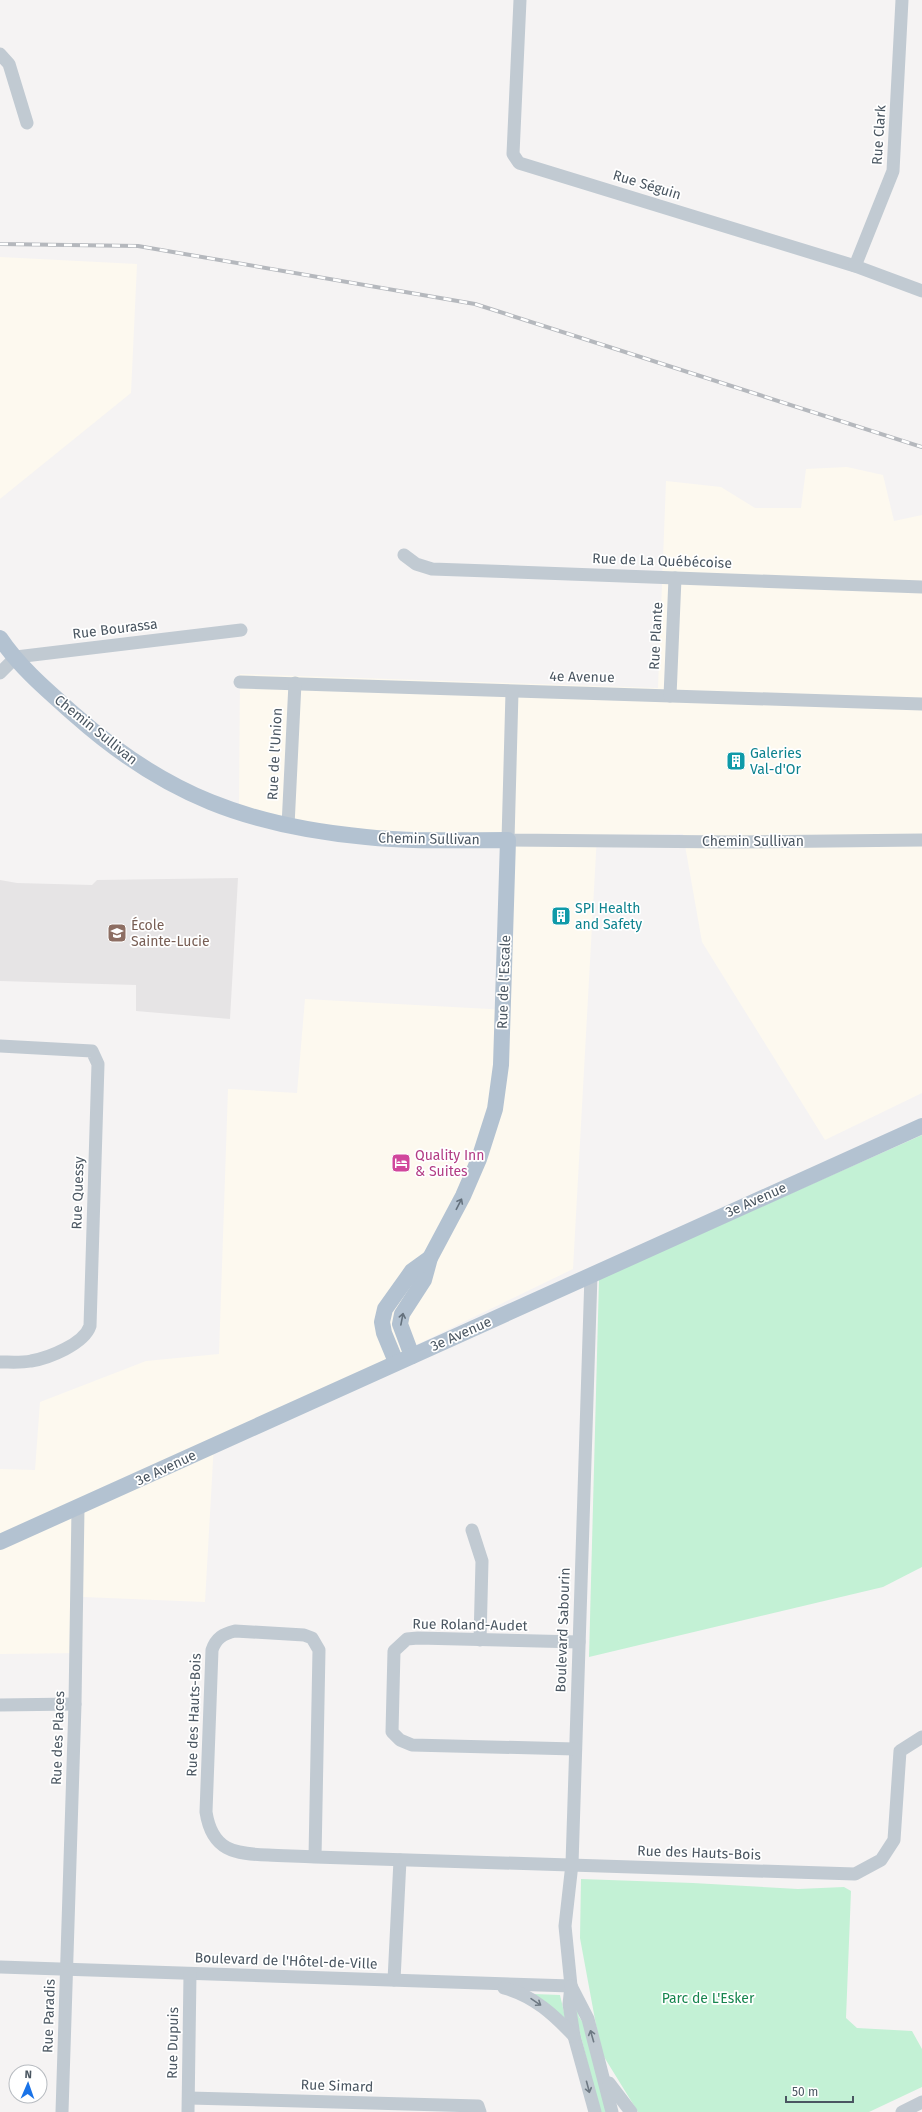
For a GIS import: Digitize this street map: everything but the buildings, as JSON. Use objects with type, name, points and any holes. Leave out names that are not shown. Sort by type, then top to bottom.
[{"type":"main road","name":"Chemin Sullivan","points":[[0,638],[43,687],[117,750],[160,779],[228,810],[288,826],[367,838],[508,840]]},
{"type":"main road","name":"Rue de l'Escale","points":[[412,1356],[400,1324],[406,1308],[424,1280],[430,1258],[463,1196],[479,1159],[495,1109],[501,1064],[508,840]]},
{"type":"main road","name":"3e Avenue","points":[[0,1542],[78,1508],[396,1362],[922,1126]]},
{"type":"main road","name":"Rue de l'Escale","points":[[396,1362],[384,1333],[382,1322],[385,1309],[412,1271],[430,1258]]},
{"type":"street","name":"Rue Séguin","points":[[520,0],[513,147],[513,154],[519,163],[855,266],[922,291]]},
{"type":"street","name":"Rue Clark","points":[[855,266],[893,171],[902,0]]},
{"type":"street","points":[[0,54],[9,64],[27,123]]},
{"type":"street","name":"Rue de La Québécoise","points":[[404,555],[416,564],[432,569],[922,587]]},
{"type":"street","name":"Rue Plante","points":[[670,696],[675,578]]},
{"type":"street","name":"Rue Bourassa","points":[[16,657],[241,630]]},
{"type":"street","points":[[0,673],[16,657]]},
{"type":"street","name":"4e Avenue","points":[[240,682],[512,692],[922,704]]},
{"type":"street","name":"Rue de l'Union","points":[[288,826],[295,683]]},
{"type":"street","name":"Rue de l'Escale","points":[[508,840],[512,692]]},
{"type":"street","name":"Chemin Sullivan","points":[[508,840],[732,842],[922,840]]},
{"type":"street","name":"Rue Quessy","points":[[0,1046],[92,1051],[98,1064],[90,1326],[82,1339],[45,1358],[29,1361],[0,1362]]},
{"type":"street","name":"Boulevard Sabourin","points":[[591,1275],[572,1864],[565,1926],[571,1986],[569,2004],[574,2036],[595,2112]]},
{"type":"street","name":"Rue des Places","points":[[66,1969],[75,1704],[78,1508]]},
{"type":"street","points":[[472,1530],[482,1561],[480,1640]]},
{"type":"street","name":"Rue des Hauts-Bois","points":[[315,1857],[319,1650],[312,1638],[304,1635],[235,1631],[226,1634],[219,1637],[212,1650],[206,1812],[208,1825],[219,1843],[234,1852],[247,1854],[315,1857],[400,1860],[572,1864],[855,1874],[881,1860],[894,1840],[900,1751],[922,1737]]},
{"type":"street","name":"Rue Roland-Audet","points":[[575,1749],[412,1745],[400,1740],[392,1732],[394,1651],[407,1639],[418,1638],[579,1642]]},
{"type":"street","points":[[0,1705],[75,1704]]},
{"type":"street","points":[[394,1980],[400,1860]]},
{"type":"street","name":"Boulevard de l'Hôtel-de-Ville","points":[[0,1967],[571,1986]]},
{"type":"street","name":"Rue Paradis","points":[[62,2112],[66,1969]]},
{"type":"street","name":"Rue Dupuis","points":[[188,2112],[190,1974]]},
{"type":"street","points":[[487,1983],[528,1996],[550,2011],[574,2036]]},
{"type":"street","name":"Boulevard Sabourin","points":[[571,1986],[588,2019],[612,2112]]},
{"type":"street","points":[[603,2073],[616,2094],[630,2112]]},
{"type":"street","name":"Rue Simard","points":[[189,2098],[478,2106],[480,2112]]},
{"type":"street","points":[[902,2112],[922,2102]]},
{"type":"shaded area","points":[[0,257],[137,264],[131,393],[0,499]]},
{"type":"shaded area","points":[[847,467],[883,475],[894,521],[922,515],[922,1093],[825,1140],[702,942],[683,834],[597,835],[573,1269],[214,1443],[205,1602],[83,1597],[82,1653],[0,1654],[0,1469],[35,1470],[40,1402],[146,1361],[219,1354],[228,1089],[297,1093],[305,999],[508,1010],[513,837],[303,827],[239,810],[240,674],[658,688],[666,481],[721,487],[755,508],[801,508],[806,469]]},
{"type":"shaded area","name":"École Sainte-Lucie","points":[[238,878],[230,1019],[136,1011],[136,985],[0,981],[0,880],[17,883],[92,885],[97,880]]},
{"type":"green space","points":[[922,1135],[922,1567],[883,1587],[589,1657],[599,1279]]},
{"type":"green space","name":"Parc de L'Esker","points":[[581,1879],[798,1889],[844,1887],[851,1891],[846,2018],[857,2028],[912,2031],[922,2049],[922,2087],[869,2112],[638,2112],[601,2052],[580,1938]]},
{"type":"green space","points":[[534,1994],[560,1995],[566,2021]]},
{"type":"green space","points":[[572,2001],[575,2001],[579,2017],[587,2028],[608,2112],[600,2112]]},
{"type":"railway","points":[[0,244],[138,246],[475,304],[922,447]]},
{"type":"place","name":"Galeries Val-d'Or","points":[[736,761]]},
{"type":"place","name":"SPI Health and Safety","points":[[561,916]]},
{"type":"place","name":"École Sainte-Lucie","points":[[117,933]]},
{"type":"place","name":"Quality Inn & Suites","points":[[401,1163]]}]
